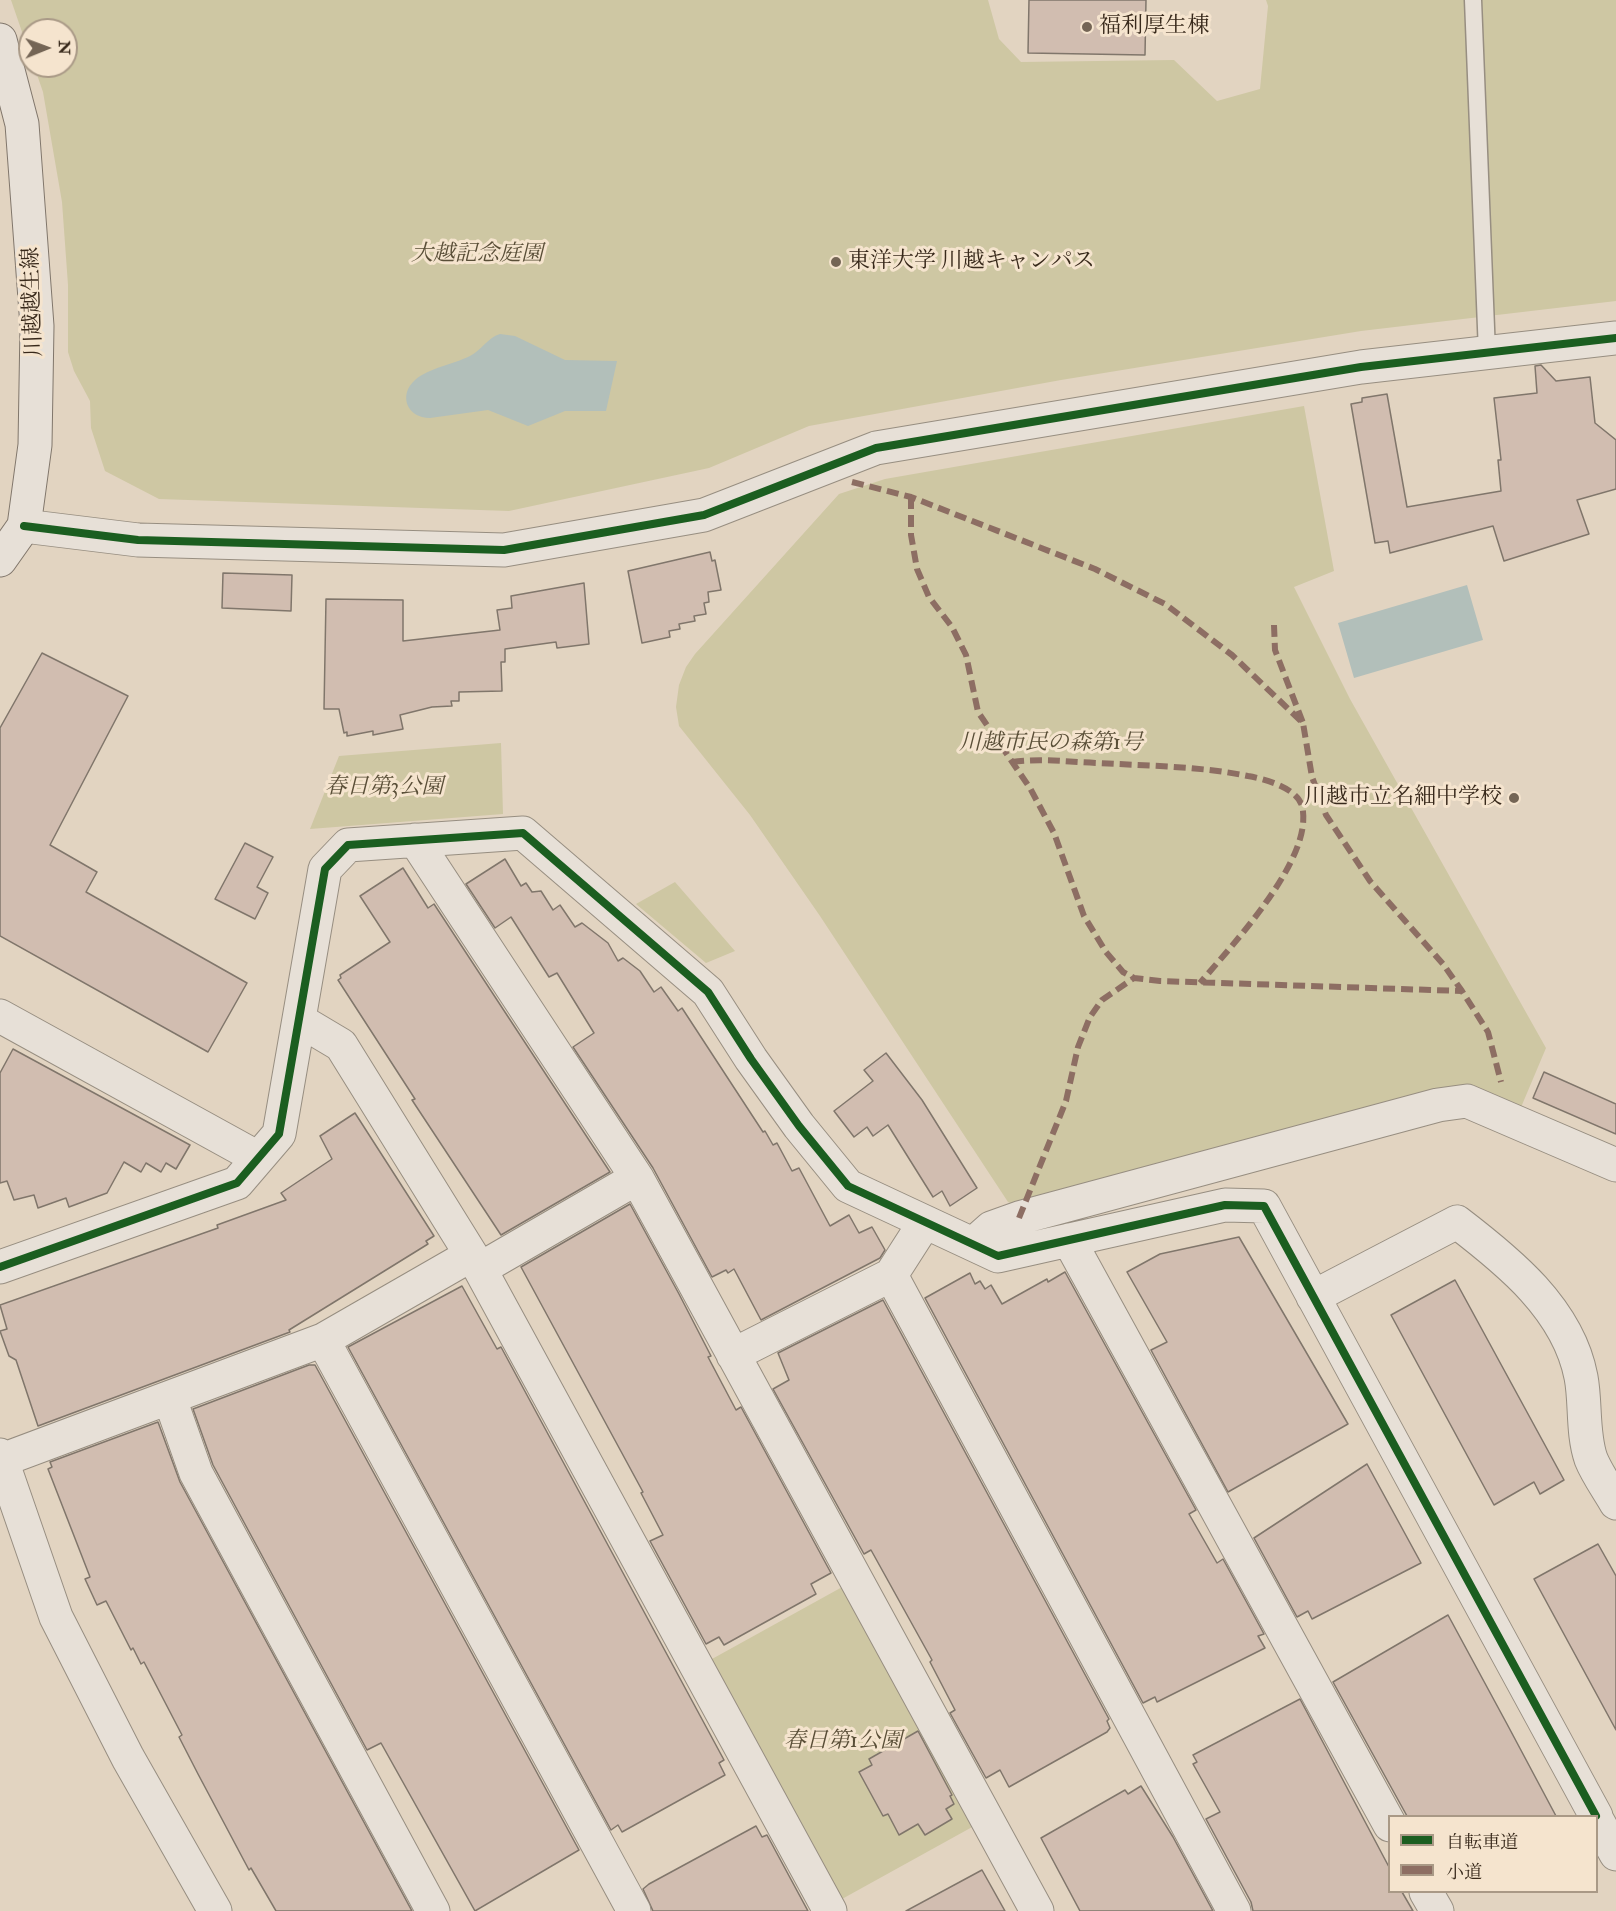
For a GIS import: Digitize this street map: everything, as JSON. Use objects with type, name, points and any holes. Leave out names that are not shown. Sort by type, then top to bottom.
[{"type":"street","name":"川越越生線","points":[[0,40],[22,124],[37,326],[34,446],[9,543]]},
{"type":"street","points":[[9,543],[138,540],[504,550],[704,515],[876,448],[1361,367],[1616,338]]},
{"type":"street","points":[[0,1267],[237,1183],[279,1134],[325,869],[348,845],[524,832],[708,992],[757,1069],[848,1186],[998,1256],[1225,1205],[1264,1206],[1596,1815]]},
{"type":"street","points":[[415,840],[637,1178],[1037,1911]]},
{"type":"street","points":[[0,1016],[258,1158]]},
{"type":"street","points":[[299,1020],[341,1045],[475,1262],[830,1911]]},
{"type":"street","points":[[973,1244],[991,1228],[1019,1218],[1438,1105],[1467,1101],[1616,1165]]},
{"type":"street","points":[[215,1911],[128,1758],[56,1617],[1,1457],[170,1399],[323,1340],[637,1178]]},
{"type":"street","points":[[734,1355],[891,1275],[925,1222]]},
{"type":"street","points":[[1313,1297],[1457,1222],[1504,1258],[1551,1309],[1569,1343],[1581,1375],[1592,1459],[1616,1503]]},
{"type":"street","points":[[1069,1240],[1388,1823]]},
{"type":"street","points":[[891,1275],[1234,1911]]},
{"type":"street","points":[[323,1340],[634,1911]]},
{"type":"street","points":[[170,1399],[196,1473],[433,1911]]},
{"type":"street","points":[[1598,1818],[1606,1833]]},
{"type":"street","points":[[1427,1893],[1437,1911]]},
{"type":"lane","points":[[1473,0],[1487,353]]},
{"type":"green space","name":"大越記念庭園","points":[[11,0],[988,0],[999,39],[1021,62],[1174,60],[1217,101],[1260,89],[1268,6],[1266,0],[1616,0],[1616,301],[1361,331],[1061,380],[809,426],[709,468],[509,511],[159,499],[105,471],[91,428],[90,401],[74,371],[68,352],[68,285],[62,202],[43,92],[38,78],[78,78],[78,18],[18,18],[18,20]]},
{"type":"green space","name":"川越市民の森第1号","points":[[1304,406],[1334,571],[1294,587],[1350,699],[1546,1048],[1519,1112],[1493,1101],[1029,1210],[1008,1202],[820,916],[750,815],[679,726],[676,707],[679,685],[686,667],[695,654],[839,494],[885,479]]},
{"type":"green space","name":"春日第3公園","points":[[501,743],[503,814],[310,829],[339,756]]},
{"type":"green space","points":[[675,882],[735,951],[706,963],[636,904]]},
{"type":"green space","name":"春日第1公園","points":[[844,1586],[974,1826],[842,1899],[712,1659]]},
{"type":"shaded area","points":[[500,334],[515,336],[565,360],[617,361],[606,411],[565,411],[528,426],[488,410],[430,418],[422,417],[411,410],[406,399],[407,392],[415,380],[427,372],[470,356]]},
{"type":"shaded area","points":[[1467,585],[1483,640],[1354,678],[1338,623]]},
{"type":"building","name":"福利厚生棟","points":[[1029,0],[1146,0],[1145,55],[1028,53]]},
{"type":"building","points":[[1541,365],[1556,381],[1590,377],[1595,423],[1616,440],[1616,489],[1577,500],[1589,534],[1504,561],[1493,526],[1390,553],[1388,541],[1375,543],[1351,404],[1362,402],[1362,398],[1387,394],[1407,507],[1501,491],[1498,460],[1501,460],[1494,398],[1537,393],[1535,366]]},
{"type":"building","points":[[710,552],[712,561],[715,560],[721,590],[708,592],[709,602],[704,603],[706,614],[694,616],[695,621],[679,624],[680,629],[669,631],[670,637],[642,643],[628,571]]},
{"type":"building","points":[[223,573],[292,575],[291,611],[222,608]]},
{"type":"building","points":[[584,583],[589,644],[557,648],[556,642],[505,649],[505,662],[501,662],[502,691],[459,692],[459,701],[451,701],[452,706],[432,707],[400,715],[403,729],[373,735],[373,731],[347,736],[347,732],[344,733],[339,709],[324,709],[326,599],[403,600],[403,641],[500,630],[497,610],[512,608],[511,596]]},
{"type":"building","points":[[42,653],[128,696],[50,845],[97,872],[86,892],[247,983],[208,1052],[0,936],[0,728]]},
{"type":"building","points":[[245,843],[273,857],[257,887],[268,893],[255,919],[215,899]]},
{"type":"building","points":[[505,859],[521,886],[526,883],[532,892],[541,891],[553,910],[560,905],[575,927],[582,923],[608,943],[618,961],[623,958],[640,971],[654,992],[661,987],[678,1011],[682,1008],[763,1132],[765,1131],[773,1145],[777,1143],[792,1171],[799,1168],[830,1226],[849,1215],[859,1233],[872,1227],[885,1250],[880,1258],[761,1320],[734,1269],[712,1277],[653,1168],[573,1047],[594,1033],[557,973],[549,977],[511,917],[495,928],[466,884]]},
{"type":"building","points":[[403,868],[428,908],[434,904],[610,1172],[501,1235],[412,1100],[415,1099],[338,980],[341,978],[340,975],[390,942],[360,896]]},
{"type":"building","points":[[13,1049],[190,1145],[176,1169],[166,1163],[161,1172],[146,1163],[141,1172],[124,1162],[107,1193],[69,1207],[66,1198],[38,1208],[34,1195],[14,1200],[7,1181],[0,1183],[0,1073]]},
{"type":"building","points":[[886,1053],[922,1100],[977,1188],[950,1206],[942,1191],[933,1197],[888,1125],[873,1136],[867,1127],[854,1137],[834,1111],[873,1081],[864,1070]]},
{"type":"building","points":[[1544,1072],[1616,1104],[1616,1134],[1533,1098]]},
{"type":"building","points":[[355,1113],[434,1236],[426,1241],[428,1244],[289,1330],[290,1332],[38,1426],[16,1360],[9,1356],[0,1331],[7,1329],[0,1305],[218,1228],[217,1225],[286,1200],[281,1193],[332,1159],[320,1136]]},
{"type":"building","points":[[630,1204],[711,1356],[708,1357],[736,1410],[741,1407],[831,1573],[811,1584],[816,1594],[724,1645],[719,1637],[706,1644],[650,1541],[663,1535],[641,1493],[643,1492],[521,1267]]},
{"type":"building","points":[[1239,1237],[1348,1424],[1228,1492],[1151,1350],[1167,1342],[1127,1272],[1160,1254]]},
{"type":"building","points":[[1065,1272],[1196,1510],[1189,1514],[1217,1563],[1223,1559],[1264,1634],[1258,1636],[1265,1648],[1157,1702],[1155,1697],[1143,1703],[925,1298],[970,1273],[975,1284],[980,1281],[985,1289],[991,1285],[1002,1304],[1047,1279],[1048,1282]]},
{"type":"building","points":[[1455,1280],[1564,1480],[1540,1494],[1534,1482],[1494,1505],[1391,1315]]},
{"type":"building","points":[[462,1286],[497,1349],[501,1347],[724,1760],[719,1763],[725,1775],[622,1832],[618,1825],[611,1830],[348,1347]]},
{"type":"building","points":[[883,1300],[1109,1719],[1107,1721],[1110,1728],[1107,1732],[1009,1787],[1000,1770],[986,1778],[950,1713],[955,1710],[930,1662],[932,1660],[871,1550],[864,1554],[773,1389],[789,1380],[778,1353]]},
{"type":"building","points":[[309,1365],[315,1365],[579,1850],[475,1911],[381,1743],[367,1750],[213,1465],[193,1409]]},
{"type":"building","points":[[158,1422],[180,1482],[412,1911],[276,1911],[251,1868],[249,1870],[198,1774],[179,1737],[182,1735],[144,1662],[141,1664],[133,1648],[131,1650],[106,1601],[97,1605],[85,1579],[90,1577],[48,1469],[52,1467],[50,1462]]},
{"type":"building","points":[[1367,1464],[1421,1563],[1312,1619],[1308,1611],[1297,1617],[1254,1538]]},
{"type":"building","points":[[1598,1544],[1616,1576],[1616,1730],[1534,1579]]},
{"type":"building","points":[[1448,1615],[1555,1815],[1406,1815],[1333,1682]]},
{"type":"building","points":[[1300,1699],[1388,1865],[1388,1893],[1403,1893],[1413,1911],[1253,1911],[1251,1902],[1206,1819],[1220,1812],[1193,1764],[1197,1762],[1193,1755]]},
{"type":"building","points":[[918,1731],[952,1795],[950,1796],[954,1804],[946,1809],[952,1819],[925,1835],[918,1824],[899,1835],[888,1814],[883,1816],[859,1772],[872,1765],[869,1759]]},
{"type":"building","points":[[1141,1786],[1173,1837],[1213,1911],[1080,1911],[1041,1838],[1125,1790],[1128,1794]]},
{"type":"building","points":[[756,1826],[762,1837],[767,1835],[808,1911],[653,1911],[643,1889],[649,1884]]},
{"type":"building","points":[[982,1870],[1005,1911],[906,1911]]},
{"type":"marked path","points":[[852,482],[911,497],[1095,569],[1165,604],[1232,655],[1303,723],[1312,777],[1326,815],[1370,881],[1443,964],[1462,991],[1488,1032],[1501,1082]]},
{"type":"marked path","points":[[911,497],[911,535],[917,569],[929,597],[952,627],[966,655],[978,712],[1030,788],[1054,833],[1084,916],[1106,952],[1123,972],[1134,978],[1160,981],[1462,991]]},
{"type":"marked path","points":[[1274,625],[1275,650],[1303,723]]},
{"type":"marked path","points":[[1012,762],[1034,760],[1211,770],[1263,779],[1294,794],[1302,806],[1303,827],[1296,850],[1284,875],[1250,924],[1200,983]]},
{"type":"marked path","points":[[1019,1218],[1066,1101],[1078,1047],[1090,1017],[1102,1000],[1134,978]]},
{"type":"cycle path","points":[[24,526],[138,540],[504,550],[704,515],[876,448],[1361,367],[1616,338]]},
{"type":"cycle path","points":[[0,1267],[237,1183],[279,1134],[325,869],[348,845],[523,833],[708,992],[751,1059],[799,1126],[848,1186],[998,1256],[1225,1205],[1264,1206],[1595,1815]]},
{"type":"place","name":"福利厚生棟","points":[[1087,27]]},
{"type":"place","name":"東洋大学 川越キャンパス","points":[[836,262]]},
{"type":"place","name":"川越市立名細中学校","points":[[1514,798]]}]
